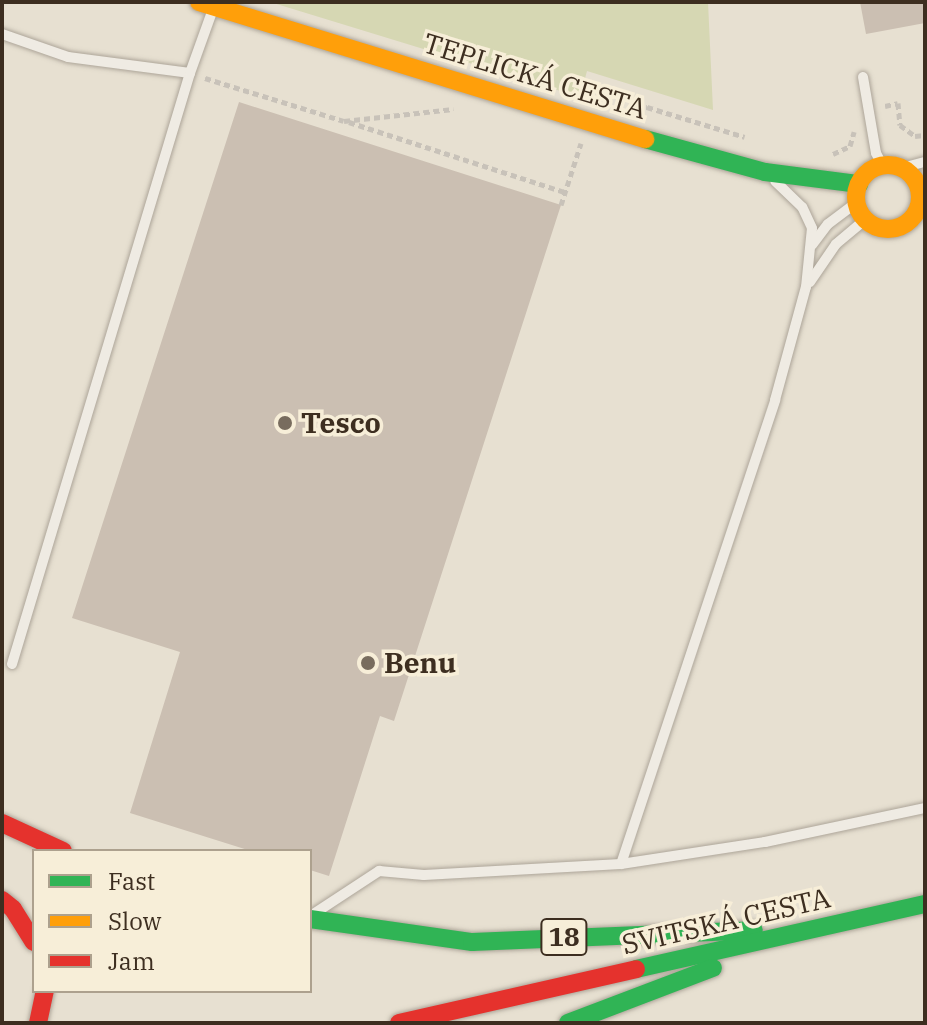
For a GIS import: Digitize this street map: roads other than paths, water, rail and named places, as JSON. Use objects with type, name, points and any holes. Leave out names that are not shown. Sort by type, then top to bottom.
[{"type":"main road","name":"TEPLICKÁ CESTA","points":[[206,5],[588,122],[765,172],[859,184]]},
{"type":"main road","points":[[882,165],[902,168],[911,174],[923,191],[916,213],[909,222],[882,229],[861,211],[859,184],[873,169],[882,165]]},
{"type":"main road","points":[[909,222],[925,235]]},
{"type":"main road","points":[[2,823],[59,849]]},
{"type":"main road","points":[[2,900],[13,909],[32,939]]},
{"type":"main road","name":"SVITSKÁ CESTA","points":[[399,1023],[925,904]]},
{"type":"main road","name":"18","points":[[312,917],[472,942],[651,932],[820,928]]},
{"type":"main road","name":"18","points":[[568,1023],[820,928]]},
{"type":"main road","points":[[38,1023],[45,993]]},
{"type":"lane","points":[[12,664],[190,73],[206,5]]},
{"type":"lane","points":[[2,34],[68,57],[190,73]]},
{"type":"lane","points":[[863,77],[876,153],[882,165]]},
{"type":"lane","points":[[902,168],[925,162]]},
{"type":"lane","points":[[621,864],[775,400],[806,287],[812,228],[802,207],[765,172]]},
{"type":"lane","points":[[812,245],[828,224],[861,211]]},
{"type":"lane","points":[[806,287],[861,211]]},
{"type":"lane","points":[[312,916],[379,871],[424,875],[621,864],[765,842],[925,808]]},
{"type":"place","name":"Tesco","points":[[285,423]]},
{"type":"place","name":"Benu","points":[[368,663]]}]
